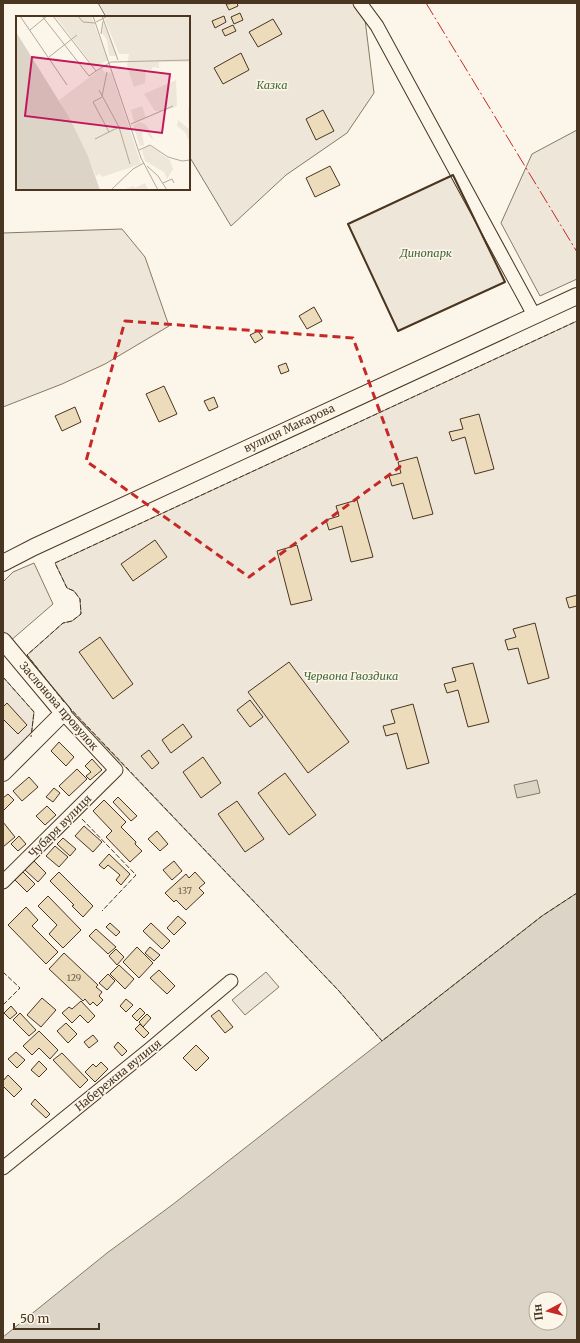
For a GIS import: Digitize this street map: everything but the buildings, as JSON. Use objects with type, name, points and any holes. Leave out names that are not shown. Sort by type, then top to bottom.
[{"type":"main road","name":"вулиця Макарова","points":[[9,560],[577,296]]},
{"type":"main road","points":[[3,574],[9,560]]},
{"type":"main road","name":"Заслонова провулок","points":[[3,642],[63,713]]},
{"type":"main road","points":[[3,773],[63,713]]},
{"type":"street","points":[[360,3],[380,33],[534,315]]},
{"type":"street","name":"Заслонова провулок","points":[[63,713],[116,770]]},
{"type":"street","name":"Чубаря вулиця","points":[[3,882],[116,770]]},
{"type":"street","name":"Набережна вулиця","points":[[3,1168],[150,1049],[231,981]]},
{"type":"highlighted area","points":[[125,321],[353,338],[400,467],[249,577],[86,461]]},
{"type":"green space","name":"Казка","points":[[98,3],[363,3],[374,93],[347,133],[286,175],[231,226],[190,158],[190,16],[105,16]]},
{"type":"green space","points":[[577,130],[577,279],[540,296],[501,223],[532,154]]},
{"type":"green space","name":"Динопарк","points":[[453,175],[505,282],[398,331],[348,224]]},
{"type":"green space","points":[[122,229],[145,257],[169,326],[105,364],[62,384],[3,407],[3,233]]},
{"type":"green space","name":"Червона Гвоздика","points":[[577,321],[577,893],[542,916],[382,1041],[339,991],[68,707],[27,655],[63,623],[72,621],[81,614],[80,599],[74,591],[67,588],[55,563]]},
{"type":"green space","points":[[34,563],[53,604],[9,642],[3,635],[3,582],[13,572]]},
{"type":"green space","points":[[3,677],[34,712],[31,738],[3,765]]},
{"type":"green space","points":[[266,972],[279,987],[245,1015],[232,1000]]},
{"type":"shaded area","points":[[537,780],[540,793],[517,798],[514,785]]},
{"type":"shaded area","points":[[577,893],[577,1340],[3,1340],[3,1337],[107,1253],[172,1205],[542,916]]},
{"type":"fence","points":[[64,702],[27,655],[63,623],[72,621],[81,614],[80,599],[74,591],[67,588],[55,563],[577,321]]},
{"type":"fence","points":[[3,677],[34,712],[31,737]]},
{"type":"fence","points":[[68,706],[339,991],[382,1041],[542,916],[577,893]]},
{"type":"fence","points":[[82,819],[136,875],[102,911]]},
{"type":"fence","points":[[3,972],[20,988],[3,1005]]},
{"type":"wall","points":[[453,175],[505,282],[398,331],[348,224],[453,175]]},
{"type":"power","points":[[426,3],[577,252]]}]
